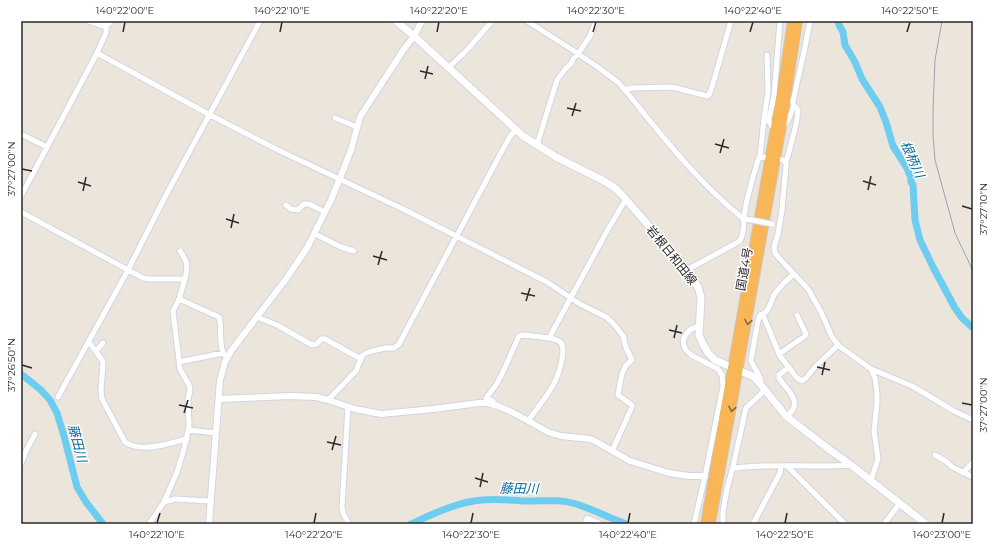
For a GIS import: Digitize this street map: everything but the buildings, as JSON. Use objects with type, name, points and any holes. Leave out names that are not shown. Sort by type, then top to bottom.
[{"type":"highway","name":"国道4号","points":[[778,128],[782,88],[792,21]]},
{"type":"highway","name":"国道4号","points":[[708,522],[798,21]]},
{"type":"main road","name":"岩根日和田線","points":[[396,21],[523,136],[556,157],[604,181],[626,199],[687,270],[698,287],[701,297],[699,326],[700,335],[708,353],[715,360],[752,376],[787,417],[851,464],[926,524]]},
{"type":"street","points":[[21,196],[106,33],[109,23],[98,24],[90,21]]},
{"type":"street","points":[[58,397],[128,270],[165,197],[260,21]]},
{"type":"street","points":[[179,362],[225,356],[286,279],[315,234],[340,179],[351,150],[360,117],[414,36],[422,21]]},
{"type":"street","points":[[448,68],[467,50],[492,21]]},
{"type":"street","points":[[527,21],[613,79],[625,90],[694,172],[720,199],[743,218],[780,226]]},
{"type":"street","points":[[537,145],[557,80],[578,54],[590,36],[596,21]]},
{"type":"street","points":[[625,90],[632,88],[672,87],[707,96],[709,95],[732,21]]},
{"type":"street","points":[[766,117],[770,115],[774,96],[780,21]]},
{"type":"street","points":[[810,21],[793,100],[794,106],[798,111],[796,125],[785,162],[786,166],[782,210],[774,250],[779,258],[808,289],[832,337],[838,344],[871,369],[912,386],[954,411],[973,420]]},
{"type":"street","points":[[96,53],[278,150],[405,210],[547,282],[580,304],[606,317],[624,337],[623,343],[632,360],[625,366],[618,396],[632,404],[632,407],[612,451]]},
{"type":"street","points":[[687,270],[736,244],[740,241],[743,235],[743,218],[760,157],[766,117],[768,92],[767,55]]},
{"type":"street","points":[[766,117],[769,122],[778,128],[786,124],[794,106]]},
{"type":"street","points":[[335,118],[357,128]]},
{"type":"street","points":[[328,400],[356,371],[362,356],[366,353],[385,348],[394,348],[399,344],[503,148],[516,130]]},
{"type":"street","points":[[21,134],[47,147]]},
{"type":"street","points":[[760,157],[773,158],[785,162]]},
{"type":"street","points":[[550,338],[607,231],[626,199]]},
{"type":"street","points":[[286,205],[291,209],[298,210],[304,204],[308,204],[325,212]]},
{"type":"street","points":[[21,212],[128,270],[148,279],[185,279]]},
{"type":"street","points":[[315,234],[341,247],[354,251]]},
{"type":"street","points":[[149,524],[164,502],[177,472],[187,439],[189,411],[188,399],[190,387],[181,372],[173,311],[188,267],[186,260],[180,251]]},
{"type":"street","points":[[722,524],[726,489],[733,467],[746,408],[763,388],[751,360],[758,321],[760,315],[766,312],[775,293],[794,274]]},
{"type":"street","points":[[178,299],[219,317],[221,324],[222,347],[225,356],[220,380],[209,524]]},
{"type":"street","points":[[763,314],[779,354],[797,378],[802,381],[838,344]]},
{"type":"street","points":[[779,354],[806,334],[797,315]]},
{"type":"street","points":[[257,316],[312,345],[317,344],[321,339],[325,339],[361,359]]},
{"type":"street","points":[[694,524],[723,386],[723,378],[718,369],[691,355],[684,347],[683,342],[685,335],[690,329],[699,326]]},
{"type":"street","points":[[491,404],[493,401],[486,398],[496,385],[519,336],[524,335],[548,339],[550,338],[559,341],[562,345],[563,355],[559,372],[552,388],[528,421]]},
{"type":"street","points":[[88,342],[102,360],[102,399],[124,442],[133,446],[150,447],[187,439]]},
{"type":"street","points":[[96,351],[103,343]]},
{"type":"street","points":[[787,417],[793,409],[795,403],[794,399],[779,378],[779,375],[789,367]]},
{"type":"street","points":[[871,369],[875,378],[877,393],[874,431],[878,459],[871,480]]},
{"type":"street","points":[[219,399],[304,396],[316,397],[348,407],[374,413],[388,414],[474,403],[491,404],[514,413],[548,432],[590,439],[630,462],[669,473],[688,476],[705,476]]},
{"type":"street","points":[[348,407],[342,507],[348,524]]},
{"type":"street","points":[[188,430],[216,433]]},
{"type":"street","points":[[21,464],[35,434]]},
{"type":"street","points":[[936,455],[952,467],[973,477]]},
{"type":"street","points":[[963,473],[973,462]]},
{"type":"street","points":[[733,467],[736,468],[762,465],[834,466],[851,464]]},
{"type":"street","points":[[753,524],[784,466]]},
{"type":"street","points":[[784,466],[845,524]]},
{"type":"street","points":[[164,502],[175,499],[210,501]]},
{"type":"street","points":[[884,524],[900,503]]},
{"type":"street","points":[[585,524],[587,518],[601,524]]},
{"type":"waterway","name":"根柄川","points":[[838,21],[843,32],[845,45],[855,62],[862,79],[880,107],[893,146],[907,168],[911,178],[913,185],[915,220],[920,240],[955,308],[962,318],[973,327]]},
{"type":"waterway","name":"藤田川","points":[[21,374],[41,390],[50,400],[57,413],[77,487],[86,502],[103,524]]},
{"type":"waterway","name":"藤田川","points":[[411,524],[463,503],[488,499],[570,502],[589,508],[626,524]]},
{"type":"railway","points":[[942,21],[935,60],[933,110],[935,160],[955,233],[973,271]]}]
